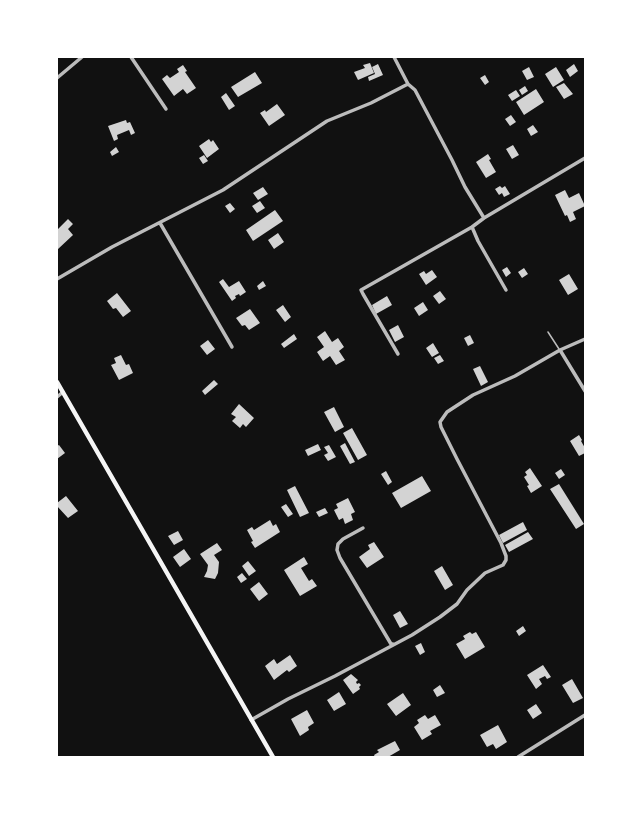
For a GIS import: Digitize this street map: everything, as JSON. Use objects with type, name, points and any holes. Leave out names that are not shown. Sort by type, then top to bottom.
[{"type":"main road","points":[[57,382],[251,720],[274,757]]},
{"type":"street","points":[[57,78],[82,57]]},
{"type":"street","points":[[132,57],[166,109]]},
{"type":"street","points":[[394,57],[408,84],[414,90],[465,187],[484,218]]},
{"type":"street","points":[[57,279],[112,247],[223,190],[327,121],[371,104],[408,84]]},
{"type":"street","points":[[398,354],[362,290],[472,227],[484,218],[585,158]]},
{"type":"street","points":[[160,223],[232,347]]},
{"type":"street","points":[[472,227],[506,290]]},
{"type":"street","points":[[251,720],[288,699],[412,635],[440,617],[456,604],[467,590],[485,573],[503,565],[506,560],[506,556],[501,543],[460,466],[440,422],[447,412],[473,396],[515,376],[560,350],[585,339]]},
{"type":"street","points":[[560,350],[585,391]]},
{"type":"street","points":[[57,397],[63,392]]},
{"type":"street","points":[[363,528],[343,539],[338,544],[337,550],[340,558],[391,644],[394,644]]},
{"type":"street","points":[[518,757],[585,715]]},
{"type":"lane","points":[[548,332],[560,350]]},
{"type":"building","points":[[370,63],[374,73],[358,80],[354,72],[365,68],[363,65]]},
{"type":"building","points":[[378,64],[383,75],[369,81],[368,77],[375,74],[372,67]]},
{"type":"building","points":[[574,64],[578,71],[570,77],[566,70]]},
{"type":"building","points":[[183,65],[187,71],[185,72],[196,88],[187,94],[183,89],[174,96],[162,79],[167,75],[170,78],[179,72],[177,69]]},
{"type":"building","points":[[529,67],[534,77],[527,80],[522,71]]},
{"type":"building","points":[[556,67],[564,80],[553,87],[545,74]]},
{"type":"building","points":[[255,72],[262,83],[238,97],[231,87]]},
{"type":"building","points":[[485,75],[489,82],[485,85],[480,78]]},
{"type":"building","points":[[564,83],[573,94],[564,99],[556,87]]},
{"type":"building","points":[[525,86],[528,91],[522,95],[519,90]]},
{"type":"building","points":[[536,89],[544,102],[524,115],[516,102]]},
{"type":"building","points":[[516,90],[520,96],[512,101],[508,95]]},
{"type":"building","points":[[226,93],[235,106],[229,110],[221,97]]},
{"type":"building","points":[[277,104],[285,115],[269,126],[260,113],[265,110],[266,112]]},
{"type":"building","points":[[511,115],[516,122],[510,126],[505,119]]},
{"type":"building","points":[[126,120],[127,123],[130,122],[135,133],[131,135],[129,130],[117,135],[118,139],[114,141],[108,126]]},
{"type":"building","points":[[533,125],[538,132],[531,136],[527,129]]},
{"type":"building","points":[[209,139],[211,142],[213,140],[219,149],[207,158],[199,146]]},
{"type":"building","points":[[513,145],[519,155],[512,159],[506,149]]},
{"type":"building","points":[[116,147],[119,152],[112,156],[110,152]]},
{"type":"building","points":[[488,154],[491,159],[489,160],[496,172],[486,178],[476,162]]},
{"type":"building","points":[[204,155],[208,161],[203,164],[199,158]]},
{"type":"building","points":[[500,186],[502,188],[505,186],[510,194],[504,197],[502,193],[499,195],[495,189]]},
{"type":"building","points":[[263,187],[268,194],[258,200],[253,193]]},
{"type":"building","points":[[565,190],[569,198],[579,193],[585,206],[573,212],[576,219],[570,222],[567,215],[565,216],[555,195]]},
{"type":"building","points":[[260,201],[265,208],[257,213],[252,206]]},
{"type":"building","points":[[230,203],[235,209],[230,213],[225,206]]},
{"type":"building","points":[[275,210],[283,221],[253,241],[246,230]]},
{"type":"building","points":[[68,219],[73,224],[68,229],[73,235],[57,250],[57,230]]},
{"type":"building","points":[[278,233],[284,242],[274,249],[268,240]]},
{"type":"building","points":[[507,267],[511,273],[506,277],[502,270]]},
{"type":"building","points":[[524,268],[528,274],[522,278],[518,272]]},
{"type":"building","points":[[432,270],[437,277],[426,285],[419,274],[424,271],[426,274]]},
{"type":"building","points":[[569,274],[578,289],[568,295],[559,280]]},
{"type":"building","points":[[223,279],[229,287],[239,281],[246,292],[240,296],[239,294],[235,296],[236,298],[232,301],[219,282]]},
{"type":"building","points":[[263,281],[266,286],[259,290],[257,286]]},
{"type":"building","points":[[440,291],[446,299],[439,304],[433,296]]},
{"type":"building","points":[[117,293],[131,311],[123,317],[116,308],[113,309],[107,301]]},
{"type":"building","points":[[387,296],[392,305],[376,314],[372,305]]},
{"type":"building","points":[[423,302],[428,310],[419,316],[414,308]]},
{"type":"building","points":[[283,305],[291,317],[285,322],[276,310]]},
{"type":"building","points":[[250,309],[260,323],[249,330],[245,325],[242,326],[236,318]]},
{"type":"building","points":[[398,325],[404,337],[395,342],[389,330]]},
{"type":"building","points":[[325,331],[332,342],[338,338],[344,347],[339,351],[345,360],[336,365],[330,356],[323,361],[317,352],[324,347],[317,337]]},
{"type":"building","points":[[294,334],[297,339],[284,348],[281,344]]},
{"type":"building","points":[[470,335],[474,343],[468,346],[464,338]]},
{"type":"building","points":[[208,340],[215,349],[207,355],[200,346]]},
{"type":"building","points":[[433,343],[439,353],[432,357],[426,348]]},
{"type":"building","points":[[121,355],[126,365],[129,364],[133,373],[119,380],[111,365],[116,363],[114,358]]},
{"type":"building","points":[[440,355],[444,361],[438,364],[434,358]]},
{"type":"building","points":[[480,366],[488,382],[481,386],[473,369]]},
{"type":"building","points":[[214,380],[218,384],[205,395],[202,391]]},
{"type":"building","points":[[239,404],[254,418],[246,427],[243,424],[240,428],[232,421],[236,417],[231,414]]},
{"type":"building","points":[[334,407],[344,427],[335,432],[324,412]]},
{"type":"building","points":[[352,428],[367,455],[358,460],[343,433]]},
{"type":"building","points":[[579,435],[585,448],[585,453],[579,456],[570,441]]},
{"type":"building","points":[[345,443],[355,462],[350,464],[340,446]]},
{"type":"building","points":[[318,444],[321,450],[308,456],[305,450]]},
{"type":"building","points":[[59,445],[65,453],[57,459],[57,446]]},
{"type":"building","points":[[329,445],[336,457],[328,461],[324,455],[328,453],[324,447]]},
{"type":"building","points":[[530,468],[542,486],[531,493],[527,486],[529,485],[524,477],[527,475],[525,472]]},
{"type":"building","points":[[561,469],[565,475],[559,479],[555,473]]},
{"type":"building","points":[[386,471],[392,482],[388,485],[381,474]]},
{"type":"building","points":[[422,476],[431,491],[401,508],[392,493]]},
{"type":"building","points":[[559,484],[584,524],[576,529],[550,489]]},
{"type":"building","points":[[295,486],[309,513],[300,517],[287,490]]},
{"type":"building","points":[[66,496],[78,511],[68,518],[57,506],[57,503]]},
{"type":"building","points":[[348,498],[355,512],[351,514],[353,520],[345,524],[343,518],[339,520],[334,510],[338,508],[336,504]]},
{"type":"building","points":[[286,504],[293,514],[288,517],[281,507]]},
{"type":"building","points":[[325,508],[328,513],[319,517],[316,512]]},
{"type":"building","points":[[270,520],[273,526],[276,524],[280,532],[255,548],[251,542],[253,541],[247,530],[252,527],[254,530]]},
{"type":"building","points":[[523,522],[527,530],[503,543],[499,535]]},
{"type":"building","points":[[178,531],[183,540],[174,545],[168,536]]},
{"type":"building","points":[[528,532],[533,539],[509,552],[505,545]]},
{"type":"building","points":[[374,542],[384,557],[367,568],[359,557],[370,549],[368,545]]},
{"type":"building","points":[[217,543],[222,550],[214,555],[219,562],[218,573],[215,579],[204,577],[208,565],[200,554]]},
{"type":"building","points":[[184,549],[191,559],[180,567],[173,557]]},
{"type":"building","points":[[304,557],[308,564],[301,568],[309,581],[312,579],[317,586],[300,596],[284,570]]},
{"type":"building","points":[[248,561],[256,571],[249,576],[242,566]]},
{"type":"building","points":[[442,566],[453,585],[445,590],[434,571]]},
{"type":"building","points":[[242,573],[247,579],[241,583],[237,577]]},
{"type":"building","points":[[259,582],[268,594],[259,601],[250,589]]},
{"type":"building","points":[[400,611],[408,624],[400,628],[393,615]]},
{"type":"building","points":[[523,626],[526,631],[519,636],[516,631]]},
{"type":"building","points":[[470,632],[472,634],[476,632],[485,647],[465,659],[456,644],[465,639],[463,636]]},
{"type":"building","points":[[421,643],[425,652],[420,655],[415,646]]},
{"type":"building","points":[[290,655],[297,666],[289,672],[287,670],[274,680],[265,666],[274,659],[277,664]]},
{"type":"building","points":[[543,665],[551,677],[547,679],[545,676],[539,679],[542,684],[536,689],[527,675]]},
{"type":"building","points":[[351,674],[358,680],[356,682],[357,684],[359,683],[361,685],[359,687],[360,689],[353,694],[343,680]]},
{"type":"building","points":[[572,679],[583,698],[573,703],[562,685]]},
{"type":"building","points":[[440,685],[445,693],[437,697],[433,690]]},
{"type":"building","points":[[339,692],[346,704],[334,711],[327,700]]},
{"type":"building","points":[[403,693],[411,705],[396,716],[387,704]]},
{"type":"building","points":[[536,704],[542,713],[533,719],[527,710]]},
{"type":"building","points":[[307,710],[314,723],[308,727],[309,730],[300,736],[291,719]]},
{"type":"building","points":[[425,715],[428,719],[435,715],[441,725],[430,731],[432,734],[422,740],[414,727],[419,723],[417,720]]},
{"type":"building","points":[[498,725],[507,742],[496,749],[493,744],[487,747],[480,735]]},
{"type":"building","points":[[395,741],[400,750],[388,757],[375,757],[374,755],[379,752],[377,750]]}]
